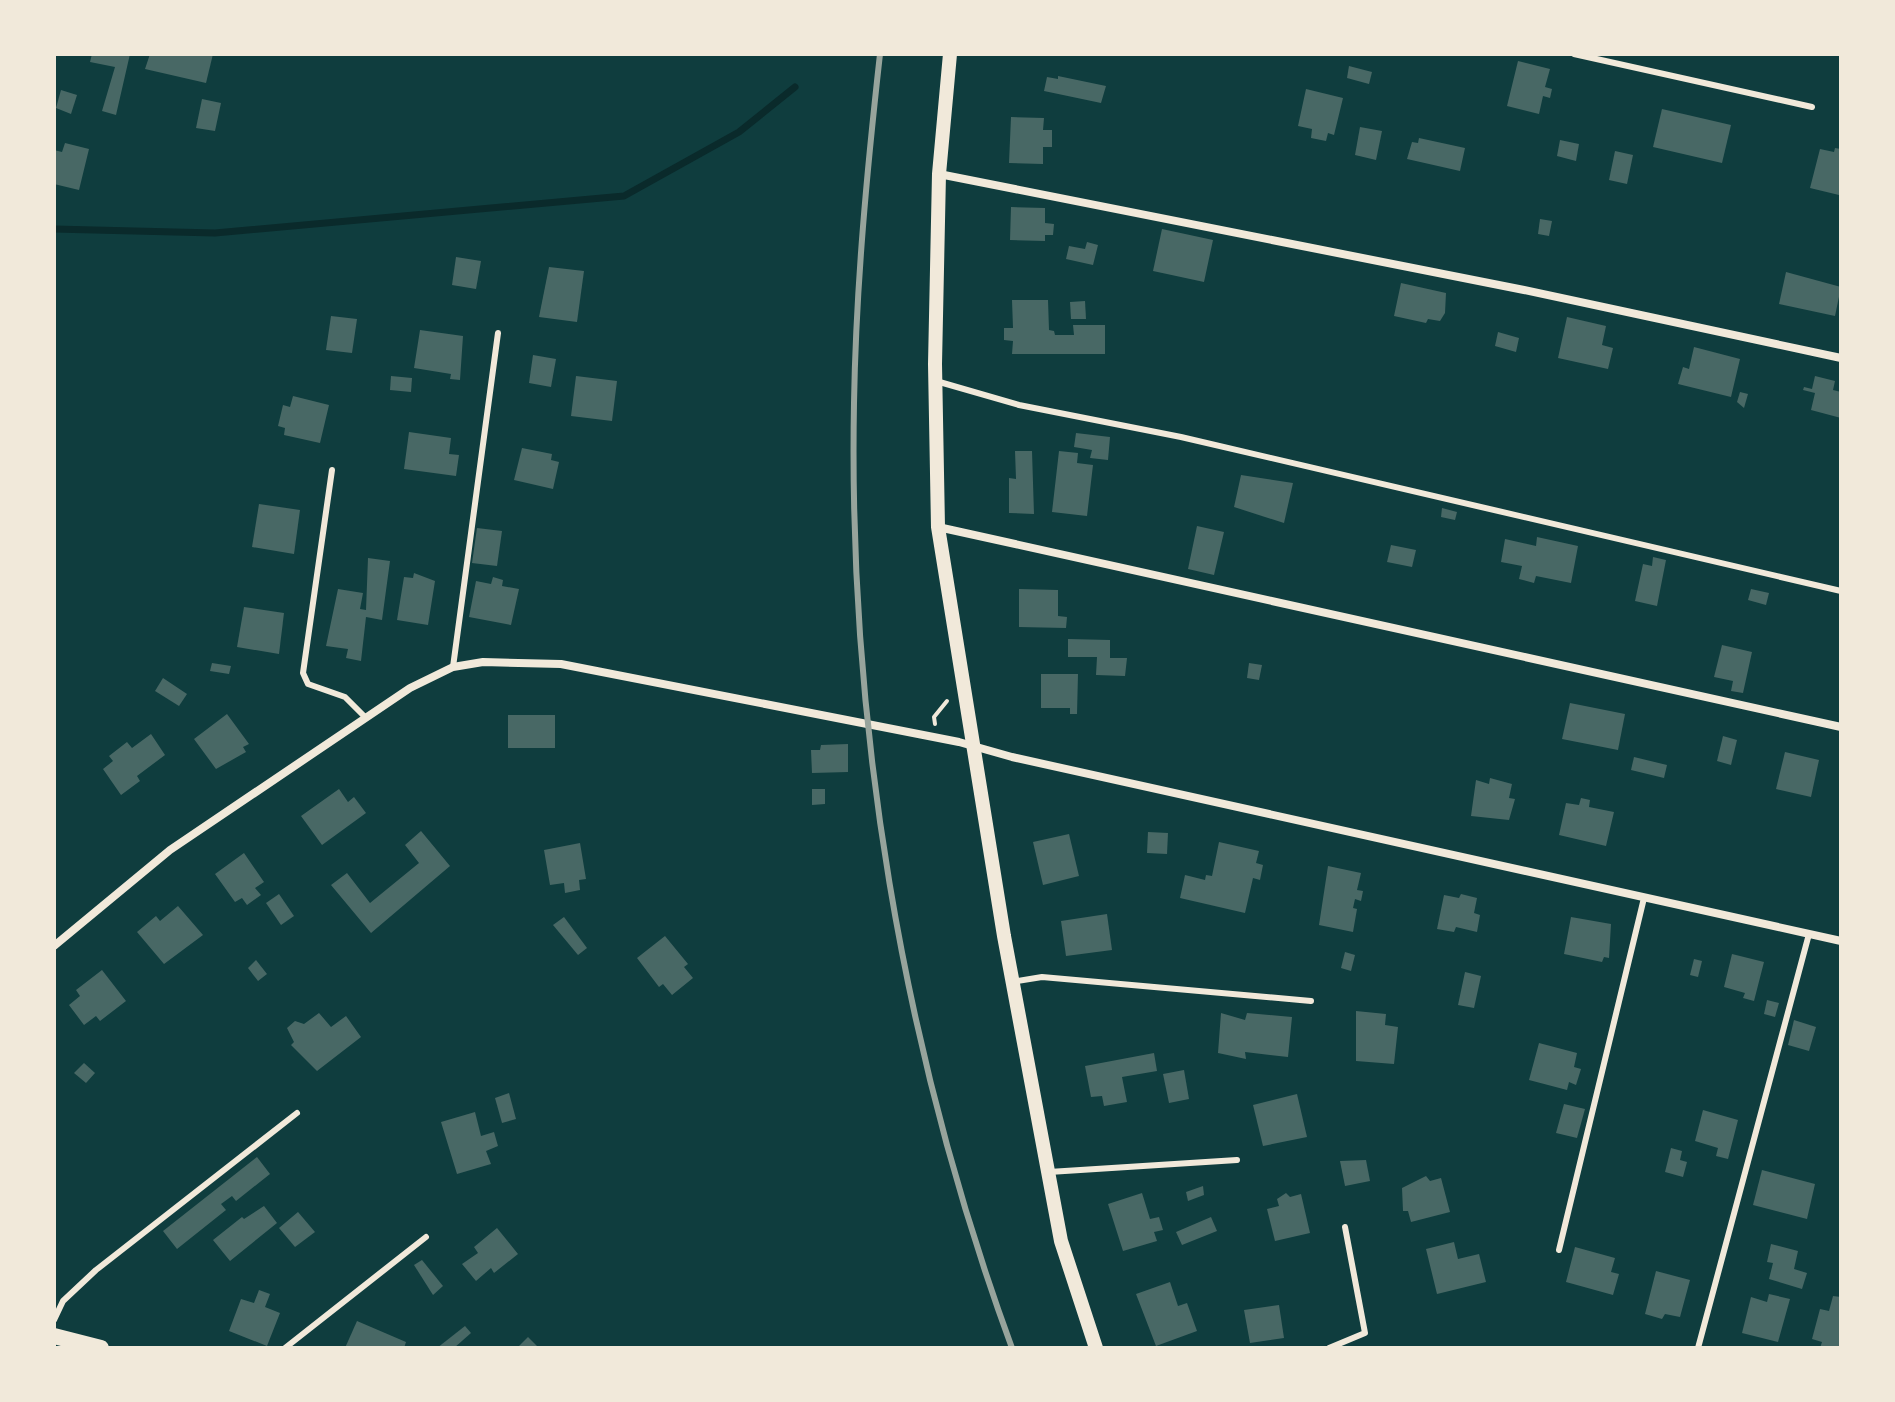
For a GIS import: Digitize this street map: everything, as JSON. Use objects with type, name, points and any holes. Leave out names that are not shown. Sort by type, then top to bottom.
[{"type":"main road","points":[[54,1336],[101,1348]]},
{"type":"street","points":[[950,54],[939,174],[936,381],[938,527],[1012,982],[1061,1241],[1096,1348]]},
{"type":"street","points":[[939,174],[1509,287],[1841,358]]},
{"type":"street","points":[[938,527],[1841,727]]},
{"type":"street","points":[[54,946],[170,850],[364,716],[453,667],[506,661],[561,664],[972,747],[1841,941]]},
{"type":"lane","points":[[1574,54],[1812,107]]},
{"type":"lane","points":[[453,667],[498,333]]},
{"type":"lane","points":[[936,381],[1019,405],[1181,437],[1841,591]]},
{"type":"lane","points":[[332,470],[303,673],[308,684],[345,697],[364,716]]},
{"type":"lane","points":[[1559,1250],[1644,898]]},
{"type":"lane","points":[[1698,1348],[1809,934]]},
{"type":"lane","points":[[1012,982],[1042,977],[1311,1001]]},
{"type":"lane","points":[[54,1320],[63,1301],[96,1270],[297,1113]]},
{"type":"lane","points":[[1048,1172],[1237,1160]]},
{"type":"lane","points":[[1329,1348],[1365,1333],[1345,1227]]},
{"type":"lane","points":[[285,1348],[426,1237]]},
{"type":"building","points":[[92,54],[130,54],[116,115],[102,111],[115,67],[90,62]]},
{"type":"building","points":[[150,54],[213,54],[206,83],[145,69]]},
{"type":"building","points":[[1518,61],[1550,69],[1545,87],[1552,89],[1550,98],[1543,96],[1539,114],[1507,106]]},
{"type":"building","points":[[1349,66],[1372,72],[1369,84],[1347,78]]},
{"type":"building","points":[[1058,76],[1106,86],[1101,103],[1044,91],[1047,77],[1058,79]]},
{"type":"building","points":[[1306,89],[1343,98],[1334,135],[1328,133],[1326,141],[1311,138],[1312,129],[1298,126]]},
{"type":"building","points":[[61,90],[77,95],[71,114],[56,108]]},
{"type":"building","points":[[202,99],[221,103],[215,131],[196,128]]},
{"type":"building","points":[[1662,109],[1731,125],[1722,163],[1653,147]]},
{"type":"building","points":[[1011,117],[1044,118],[1043,130],[1052,130],[1052,147],[1043,147],[1043,164],[1009,163]]},
{"type":"building","points":[[1360,127],[1382,131],[1376,160],[1355,155]]},
{"type":"building","points":[[1419,138],[1465,148],[1460,171],[1407,159],[1412,142],[1418,143]]},
{"type":"building","points":[[1560,140],[1579,144],[1576,161],[1557,156]]},
{"type":"building","points":[[65,143],[89,149],[79,190],[54,184],[54,150],[62,152]]},
{"type":"building","points":[[1835,148],[1841,149],[1839,195],[1810,188],[1820,149],[1834,152]]},
{"type":"building","points":[[1615,151],[1633,155],[1627,184],[1609,180]]},
{"type":"building","points":[[1011,207],[1045,208],[1045,223],[1054,224],[1053,235],[1045,235],[1045,241],[1010,240]]},
{"type":"building","points":[[1540,219],[1552,221],[1549,236],[1538,234]]},
{"type":"building","points":[[1162,229],[1213,240],[1204,282],[1153,271]]},
{"type":"building","points":[[1087,242],[1098,245],[1093,265],[1066,259],[1069,246],[1085,249]]},
{"type":"building","points":[[456,257],[481,261],[476,289],[452,285]]},
{"type":"building","points":[[549,267],[584,271],[577,322],[539,317]]},
{"type":"building","points":[[1786,272],[1841,287],[1835,316],[1779,304]]},
{"type":"building","points":[[1401,283],[1446,293],[1445,313],[1440,321],[1428,319],[1426,323],[1394,316]]},
{"type":"building","points":[[1012,300],[1048,300],[1049,330],[1054,331],[1055,335],[1074,335],[1073,325],[1105,325],[1105,354],[1012,354],[1013,341],[1004,340],[1004,328],[1013,328]]},
{"type":"building","points":[[1085,301],[1086,319],[1071,319],[1070,302]]},
{"type":"building","points":[[331,316],[357,319],[352,353],[326,350]]},
{"type":"building","points":[[1567,317],[1606,326],[1602,345],[1613,348],[1608,369],[1558,358]]},
{"type":"building","points":[[420,330],[463,336],[460,380],[450,379],[451,374],[414,368]]},
{"type":"building","points":[[1498,332],[1519,338],[1516,352],[1495,346]]},
{"type":"building","points":[[1694,347],[1740,359],[1731,397],[1678,384],[1683,367],[1689,369]]},
{"type":"building","points":[[533,355],[556,359],[551,387],[529,383]]},
{"type":"building","points":[[391,376],[412,378],[411,392],[390,390]]},
{"type":"building","points":[[576,376],[617,381],[612,421],[571,416]]},
{"type":"building","points":[[1815,376],[1835,381],[1833,390],[1841,392],[1841,418],[1811,410],[1815,393],[1803,390],[1804,387],[1812,389]]},
{"type":"building","points":[[1740,392],[1748,394],[1744,408],[1737,402]]},
{"type":"building","points":[[293,396],[329,405],[320,443],[284,435],[285,428],[278,426],[283,405],[290,407]]},
{"type":"building","points":[[409,432],[451,438],[449,454],[459,455],[456,476],[404,469]]},
{"type":"building","points":[[1076,433],[1110,437],[1108,460],[1090,458],[1092,450],[1074,447]]},
{"type":"building","points":[[522,448],[552,454],[551,460],[559,462],[553,489],[514,480]]},
{"type":"building","points":[[1015,451],[1032,451],[1034,514],[1009,513],[1009,478],[1016,479]]},
{"type":"building","points":[[1059,451],[1078,453],[1077,463],[1093,465],[1087,516],[1052,512]]},
{"type":"building","points":[[1241,475],[1293,483],[1284,523],[1234,507]]},
{"type":"building","points":[[259,504],[300,510],[294,554],[252,547]]},
{"type":"building","points":[[1442,508],[1457,512],[1455,520],[1441,517]]},
{"type":"building","points":[[1197,526],[1224,532],[1214,575],[1188,569]]},
{"type":"building","points":[[477,528],[502,531],[497,566],[472,563]]},
{"type":"building","points":[[1537,537],[1578,546],[1571,583],[1536,576],[1534,583],[1519,579],[1522,566],[1501,562],[1505,539],[1536,546]]},
{"type":"building","points":[[1391,545],[1416,550],[1412,567],[1387,562]]},
{"type":"building","points":[[1653,557],[1666,560],[1657,606],[1635,601],[1643,564],[1652,566]]},
{"type":"building","points":[[368,558],[390,561],[382,620],[366,617],[361,661],[346,658],[348,649],[326,646],[338,589],[363,593],[360,609],[366,610]]},
{"type":"building","points":[[414,573],[435,581],[428,625],[397,620],[404,577],[413,578]]},
{"type":"building","points":[[493,577],[503,580],[502,586],[519,589],[511,625],[469,617],[476,581],[491,584]]},
{"type":"building","points":[[1019,589],[1058,590],[1058,616],[1067,617],[1066,628],[1019,627]]},
{"type":"building","points":[[1751,589],[1769,593],[1766,605],[1748,600]]},
{"type":"building","points":[[244,607],[284,613],[279,654],[237,647]]},
{"type":"building","points":[[1068,639],[1110,640],[1110,658],[1127,658],[1125,676],[1096,675],[1097,657],[1068,657]]},
{"type":"building","points":[[1722,645],[1752,652],[1743,693],[1731,691],[1733,681],[1714,677]]},
{"type":"building","points":[[212,663],[231,666],[229,674],[210,671]]},
{"type":"building","points":[[1249,663],[1262,665],[1259,680],[1247,678]]},
{"type":"building","points":[[1041,674],[1078,674],[1077,714],[1070,714],[1070,708],[1041,708]]},
{"type":"building","points":[[163,678],[187,694],[179,706],[155,691]]},
{"type":"building","points":[[1570,703],[1625,714],[1618,750],[1562,739]]},
{"type":"building","points":[[227,714],[249,744],[243,747],[246,752],[216,769],[194,739]]},
{"type":"building","points":[[508,715],[555,715],[555,748],[508,748]]},
{"type":"building","points":[[151,734],[165,755],[137,776],[140,781],[121,795],[103,769],[113,761],[109,756],[127,742],[132,748]]},
{"type":"building","points":[[1723,736],[1737,740],[1731,765],[1717,761]]},
{"type":"building","points":[[848,744],[848,772],[812,773],[811,750],[820,750],[821,745]]},
{"type":"building","points":[[1785,752],[1819,760],[1811,797],[1776,789]]},
{"type":"building","points":[[1634,757],[1667,765],[1664,778],[1631,770]]},
{"type":"building","points":[[1490,778],[1512,784],[1509,798],[1515,799],[1509,820],[1471,816],[1476,780],[1489,784]]},
{"type":"building","points":[[339,789],[348,802],[354,797],[366,813],[322,845],[301,816]]},
{"type":"building","points":[[812,789],[825,789],[825,804],[812,805]]},
{"type":"building","points":[[1581,798],[1590,800],[1589,807],[1614,812],[1606,846],[1559,835],[1566,803],[1579,805]]},
{"type":"building","points":[[421,831],[450,866],[371,933],[331,885],[347,873],[370,903],[419,863],[405,845]]},
{"type":"building","points":[[1148,832],[1168,833],[1167,854],[1147,853]]},
{"type":"building","points":[[1069,834],[1079,876],[1043,885],[1033,842]]},
{"type":"building","points":[[1219,842],[1259,851],[1256,863],[1263,865],[1260,880],[1253,878],[1245,913],[1180,898],[1185,875],[1205,880],[1206,875],[1212,876]]},
{"type":"building","points":[[580,843],[586,879],[579,880],[580,890],[565,893],[564,883],[550,885],[544,850]]},
{"type":"building","points":[[244,853],[264,882],[255,888],[261,895],[247,905],[242,898],[235,902],[215,874]]},
{"type":"building","points":[[1328,866],[1361,873],[1357,890],[1363,891],[1361,901],[1355,899],[1353,908],[1357,909],[1353,932],[1319,925]]},
{"type":"building","points":[[279,894],[294,916],[281,925],[266,903]]},
{"type":"building","points":[[1461,894],[1477,898],[1474,913],[1480,915],[1477,932],[1456,927],[1454,932],[1437,929],[1444,895],[1459,898]]},
{"type":"building","points":[[178,906],[203,935],[164,964],[137,932],[156,916],[160,921]]},
{"type":"building","points":[[1107,914],[1112,950],[1066,956],[1061,921]]},
{"type":"building","points":[[564,917],[587,948],[578,955],[553,925]]},
{"type":"building","points":[[1571,917],[1611,924],[1609,958],[1604,957],[1602,962],[1564,954]]},
{"type":"building","points":[[665,936],[688,964],[684,967],[693,978],[672,995],[663,984],[659,987],[637,958]]},
{"type":"building","points":[[1345,952],[1355,955],[1351,971],[1341,968]]},
{"type":"building","points":[[1732,954],[1764,962],[1754,1001],[1743,998],[1745,993],[1724,987]]},
{"type":"building","points":[[1694,959],[1702,961],[1698,977],[1690,975]]},
{"type":"building","points":[[256,960],[267,974],[258,981],[248,968]]},
{"type":"building","points":[[102,970],[126,1001],[100,1021],[96,1016],[84,1025],[69,1005],[80,996],[76,990]]},
{"type":"building","points":[[1465,972],[1481,976],[1474,1008],[1458,1005]]},
{"type":"building","points":[[1767,1000],[1779,1003],[1775,1017],[1764,1014]]},
{"type":"building","points":[[1356,1011],[1386,1014],[1385,1025],[1398,1027],[1394,1064],[1356,1061]]},
{"type":"building","points":[[319,1013],[331,1027],[346,1016],[361,1037],[317,1071],[291,1045],[294,1042],[287,1028],[295,1021],[304,1024]]},
{"type":"building","points":[[1221,1013],[1245,1020],[1247,1013],[1292,1017],[1288,1057],[1245,1052],[1246,1059],[1218,1053]]},
{"type":"building","points":[[1794,1020],[1816,1027],[1809,1051],[1788,1045]]},
{"type":"building","points":[[1539,1043],[1577,1053],[1574,1067],[1581,1069],[1576,1085],[1569,1082],[1567,1090],[1529,1080]]},
{"type":"building","points":[[1154,1053],[1157,1071],[1122,1077],[1127,1102],[1104,1106],[1102,1096],[1091,1097],[1085,1066]]},
{"type":"building","points":[[84,1063],[95,1073],[86,1083],[74,1073]]},
{"type":"building","points":[[1184,1070],[1189,1099],[1169,1103],[1163,1074]]},
{"type":"building","points":[[509,1093],[516,1119],[502,1123],[495,1098]]},
{"type":"building","points":[[1297,1094],[1307,1137],[1263,1146],[1253,1105]]},
{"type":"building","points":[[1564,1104],[1585,1109],[1577,1138],[1556,1133]]},
{"type":"building","points":[[1703,1110],[1738,1120],[1728,1159],[1716,1156],[1718,1148],[1695,1141]]},
{"type":"building","points":[[475,1112],[481,1136],[494,1132],[498,1146],[486,1151],[491,1164],[457,1174],[441,1122]]},
{"type":"building","points":[[1671,1148],[1682,1151],[1680,1160],[1687,1162],[1683,1177],[1665,1172]]},
{"type":"building","points":[[257,1157],[270,1174],[236,1201],[232,1196],[221,1204],[226,1210],[177,1249],[163,1231]]},
{"type":"building","points":[[1366,1160],[1370,1181],[1345,1186],[1340,1161]]},
{"type":"building","points":[[1762,1170],[1815,1184],[1807,1219],[1753,1205]]},
{"type":"building","points":[[1426,1176],[1430,1181],[1441,1178],[1450,1212],[1411,1222],[1408,1211],[1403,1211],[1402,1188]]},
{"type":"building","points":[[1203,1186],[1204,1195],[1188,1201],[1186,1192]]},
{"type":"building","points":[[1142,1193],[1150,1219],[1159,1217],[1163,1230],[1154,1232],[1157,1241],[1123,1251],[1108,1204]]},
{"type":"building","points":[[1286,1193],[1290,1197],[1301,1194],[1310,1233],[1275,1241],[1267,1209],[1279,1206],[1277,1199]]},
{"type":"building","points":[[264,1206],[277,1223],[230,1261],[213,1240],[242,1217],[244,1219]]},
{"type":"building","points":[[298,1212],[315,1232],[295,1247],[279,1228]]},
{"type":"building","points":[[1211,1217],[1217,1231],[1182,1245],[1176,1232]]},
{"type":"building","points":[[497,1228],[518,1254],[494,1273],[491,1268],[476,1281],[462,1264],[478,1253],[474,1247]]},
{"type":"building","points":[[1454,1242],[1458,1259],[1479,1254],[1486,1282],[1437,1294],[1426,1249]]},
{"type":"building","points":[[1771,1244],[1798,1251],[1794,1269],[1807,1273],[1802,1289],[1769,1279],[1773,1263],[1767,1262]]},
{"type":"building","points":[[1575,1247],[1615,1258],[1611,1272],[1619,1274],[1613,1295],[1566,1282]]},
{"type":"building","points":[[422,1260],[443,1286],[433,1295],[414,1265]]},
{"type":"building","points":[[1656,1271],[1690,1280],[1680,1317],[1665,1314],[1662,1319],[1645,1314]]},
{"type":"building","points":[[1170,1282],[1178,1306],[1187,1303],[1197,1331],[1156,1346],[1136,1294]]},
{"type":"building","points":[[259,1290],[270,1294],[265,1307],[280,1313],[267,1346],[229,1331],[241,1299],[254,1303]]},
{"type":"building","points":[[1769,1294],[1790,1299],[1778,1342],[1742,1333],[1751,1297],[1767,1302]]},
{"type":"building","points":[[1833,1296],[1841,1297],[1841,1348],[1820,1348],[1822,1342],[1812,1339],[1820,1309],[1829,1311]]},
{"type":"building","points":[[1279,1305],[1284,1338],[1250,1343],[1244,1310]]},
{"type":"building","points":[[357,1321],[406,1342],[404,1348],[345,1348]]},
{"type":"building","points":[[465,1326],[471,1333],[454,1348],[437,1348]]},
{"type":"building","points":[[528,1337],[539,1348],[517,1348]]},
{"type":"waterway","points":[[54,229],[215,233],[624,196],[739,132],[795,87]]},
{"type":"railway","points":[[880,54],[863,228],[854,403],[855,523],[861,643],[872,763],[912,1002],[940,1119],[973,1235],[1012,1348]]}]
